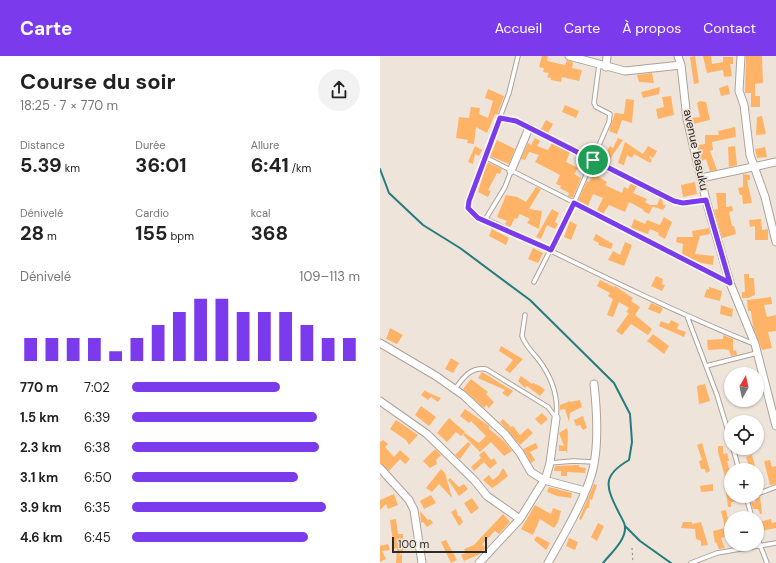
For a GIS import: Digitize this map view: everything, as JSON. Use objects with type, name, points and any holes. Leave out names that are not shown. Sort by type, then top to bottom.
[{"type":"street","points":[[569,56],[625,72],[682,65]]},
{"type":"street","points":[[603,66],[607,56]]},
{"type":"street","name":"avenue basuku","points":[[678,56],[682,65],[687,119],[706,200],[730,283],[755,344],[776,426]]},
{"type":"street","points":[[741,56],[739,91],[744,105],[750,155],[776,242]]},
{"type":"street","points":[[511,171],[529,128]]},
{"type":"street","points":[[701,178],[776,162]]},
{"type":"street","points":[[380,343],[455,389],[505,434],[520,453],[527,468],[544,480],[585,491]]},
{"type":"street","points":[[548,563],[585,491],[594,462],[598,417],[594,384]]},
{"type":"street","points":[[380,401],[426,434],[475,481],[487,496],[520,519]]},
{"type":"street","points":[[479,563],[520,519],[544,480],[550,463],[556,418]]},
{"type":"street","points":[[380,468],[412,505],[422,563]]},
{"type":"lane","points":[[518,56],[509,93],[468,208],[478,218],[551,250],[687,316],[755,344]]},
{"type":"lane","points":[[534,282],[574,203],[611,116],[596,107],[594,103],[603,66]]},
{"type":"lane","points":[[500,118],[512,119],[674,201],[683,203],[706,200]]},
{"type":"lane","points":[[485,157],[730,283]]},
{"type":"lane","points":[[485,220],[506,187],[511,171]]},
{"type":"lane","points":[[525,314],[522,336],[545,368],[552,383],[557,402],[556,418]]},
{"type":"lane","points":[[687,316],[717,395],[724,418]]},
{"type":"lane","points":[[706,366],[757,353]]},
{"type":"lane","points":[[455,389],[469,372],[477,369],[486,369],[548,407],[556,418]]},
{"type":"lane","points":[[550,463],[573,461],[594,462]]},
{"type":"lane","points":[[764,492],[776,487]]},
{"type":"lane","points":[[764,544],[775,544]]},
{"type":"lane","points":[[691,563],[726,551]]},
{"type":"lane","points":[[762,551],[767,563]]},
{"type":"path","points":[[632,548],[633,563]]},
{"type":"building","points":[[542,56],[548,56],[547,61],[565,65],[567,60],[573,62],[572,68],[582,70],[579,81],[562,77],[561,82],[551,80],[551,78],[547,77],[549,73],[543,72],[544,68],[539,67]]},
{"type":"building","points":[[695,56],[699,83],[694,84],[690,57]]},
{"type":"building","points":[[703,56],[711,56],[712,64],[723,62],[723,57],[733,57],[733,64],[730,64],[732,76],[724,77],[723,70],[707,73]]},
{"type":"building","points":[[746,56],[762,56],[763,83],[755,84],[755,96],[760,96],[760,107],[751,107],[751,93],[745,93]]},
{"type":"building","points":[[652,73],[654,83],[639,82],[637,75]]},
{"type":"building","points":[[728,85],[730,94],[721,96],[719,88]]},
{"type":"building","points":[[660,87],[659,94],[643,98],[641,92]]},
{"type":"building","points":[[488,89],[504,96],[497,115],[495,114],[487,133],[476,127],[474,144],[467,143],[468,140],[456,138],[459,117],[469,118],[471,107],[480,108],[479,114],[488,118],[493,101],[485,98]]},
{"type":"building","points":[[671,96],[674,115],[658,119],[656,109],[664,107],[662,97]]},
{"type":"building","points":[[626,99],[634,100],[632,123],[622,120],[617,134],[609,131],[615,113],[624,114]]},
{"type":"building","points":[[700,101],[706,102],[710,120],[693,124],[692,118],[700,117],[697,103]]},
{"type":"building","points":[[565,105],[579,111],[576,118],[562,112]]},
{"type":"building","points":[[762,116],[766,134],[756,135],[757,117]]},
{"type":"building","points":[[546,120],[553,124],[548,133],[541,129]]},
{"type":"building","points":[[735,127],[736,137],[712,142],[713,150],[710,151],[717,170],[710,171],[706,159],[702,161],[698,145],[705,144],[705,135],[719,135],[718,131]]},
{"type":"building","points":[[535,138],[540,141],[537,146],[548,150],[552,143],[570,152],[566,162],[578,168],[574,174],[581,178],[573,198],[568,196],[569,193],[560,188],[561,186],[556,184],[560,175],[535,162],[539,155],[529,152],[525,160],[521,159],[528,143],[531,145]]},
{"type":"building","points":[[618,138],[623,140],[610,159],[604,155],[610,146],[613,148]]},
{"type":"building","points":[[497,140],[515,149],[509,164],[490,156]]},
{"type":"building","points":[[625,142],[643,154],[648,146],[657,151],[653,158],[650,156],[649,157],[652,160],[650,163],[634,154],[632,158],[627,155],[624,165],[618,163]]},
{"type":"building","points":[[475,146],[482,150],[479,156],[475,154],[473,164],[468,162]]},
{"type":"building","points":[[735,146],[737,165],[729,167],[728,147]]},
{"type":"building","points":[[765,147],[767,157],[757,158],[755,149]]},
{"type":"building","points":[[487,162],[502,169],[500,174],[497,173],[488,190],[491,191],[488,197],[478,192]]},
{"type":"building","points":[[594,174],[607,182],[605,185],[622,193],[624,187],[628,189],[631,183],[637,186],[633,193],[647,199],[645,202],[650,205],[657,205],[660,198],[662,199],[663,205],[666,205],[663,210],[653,207],[649,214],[629,202],[625,212],[609,205],[603,214],[597,210],[603,198],[593,194],[588,206],[578,201],[587,181],[589,182]]},
{"type":"building","points":[[743,174],[750,175],[750,180],[747,180],[752,203],[743,204],[742,195],[740,195],[738,188],[743,187]]},
{"type":"building","points":[[695,182],[697,194],[683,197],[681,185]]},
{"type":"building","points":[[536,187],[541,189],[529,209],[542,211],[539,229],[527,223],[530,219],[520,214],[517,219],[515,218],[510,227],[505,224],[507,221],[497,217],[506,195],[517,197],[526,202]]},
{"type":"building","points":[[716,193],[726,193],[726,207],[732,206],[733,211],[729,212],[732,226],[734,226],[736,234],[722,238],[714,210],[718,209]]},
{"type":"building","points":[[552,209],[559,213],[555,222],[558,224],[555,229],[547,225],[541,239],[536,237]]},
{"type":"building","points":[[664,217],[672,222],[665,239],[658,235],[659,233],[650,229],[648,234],[631,228],[634,219],[645,224],[647,220],[660,225]]},
{"type":"building","points":[[761,219],[762,230],[768,229],[768,240],[755,240],[755,226],[750,227],[749,220]]},
{"type":"building","points":[[570,221],[577,225],[571,240],[564,237]]},
{"type":"building","points":[[709,228],[710,234],[700,236],[695,254],[714,256],[713,265],[701,263],[682,254],[683,244],[676,242],[677,237],[693,237],[692,231]]},
{"type":"building","points":[[492,229],[509,238],[506,245],[489,236]]},
{"type":"building","points":[[596,234],[613,244],[611,249],[598,245],[599,243],[593,240]]},
{"type":"building","points":[[625,242],[632,245],[624,266],[608,260],[613,251],[620,255]]},
{"type":"building","points":[[533,248],[543,253],[538,263],[528,259]]},
{"type":"building","points":[[744,274],[749,274],[749,278],[754,278],[755,295],[748,298],[742,298],[742,292],[745,292]]},
{"type":"building","points":[[656,276],[663,279],[662,284],[665,285],[662,291],[651,286]]},
{"type":"building","points":[[600,280],[614,287],[615,286],[633,298],[631,301],[640,307],[635,315],[652,329],[648,335],[631,324],[622,335],[616,331],[629,313],[626,312],[629,308],[619,302],[613,317],[607,315],[613,299],[608,296],[610,293],[597,286]]},
{"type":"building","points":[[709,287],[722,291],[720,301],[704,297],[707,289],[709,290]]},
{"type":"building","points":[[771,297],[772,304],[764,305],[767,317],[776,315],[776,331],[768,332],[772,348],[762,350],[753,327],[751,311],[748,311],[747,300]]},
{"type":"building","points":[[651,303],[663,308],[660,314],[648,309]]},
{"type":"building","points":[[721,305],[733,309],[732,317],[720,314]]},
{"type":"building","points":[[671,320],[679,324],[677,329],[686,332],[684,337],[659,326],[661,321],[669,324]]},
{"type":"building","points":[[390,328],[403,335],[397,344],[386,339]]},
{"type":"building","points":[[653,334],[669,346],[664,354],[647,341]]},
{"type":"building","points":[[723,335],[733,339],[733,351],[736,350],[737,355],[731,356],[729,350],[708,350],[707,340],[723,339]]},
{"type":"building","points":[[501,346],[523,359],[510,373],[505,370],[513,360],[499,351]]},
{"type":"building","points":[[451,358],[459,363],[453,373],[445,369]]},
{"type":"building","points":[[482,372],[513,391],[508,397],[502,393],[505,390],[478,378]]},
{"type":"building","points":[[521,376],[532,384],[533,383],[540,386],[545,390],[540,396],[527,386],[525,388],[518,381]]},
{"type":"building","points":[[471,379],[488,392],[486,394],[494,402],[489,408],[486,405],[484,408],[463,389]]},
{"type":"building","points":[[705,384],[710,401],[699,404],[697,386]]},
{"type":"building","points":[[425,390],[441,398],[438,402],[431,397],[428,400],[421,395]]},
{"type":"building","points":[[580,400],[582,407],[570,413],[569,422],[565,409],[560,410],[560,405],[570,401]]},
{"type":"building","points":[[421,406],[436,417],[429,426],[415,415]]},
{"type":"building","points":[[465,409],[489,426],[489,429],[504,441],[512,451],[504,456],[491,442],[480,452],[463,435],[465,433],[479,443],[486,436],[471,421],[469,423],[460,416]]},
{"type":"building","points":[[542,413],[548,419],[541,425],[535,419]]},
{"type":"building","points":[[583,416],[587,428],[583,430],[580,425],[576,426],[574,420]]},
{"type":"building","points":[[449,418],[465,432],[461,436],[456,432],[447,442],[437,433]]},
{"type":"building","points":[[503,419],[511,427],[513,426],[520,435],[528,428],[533,433],[520,445],[500,422]]},
{"type":"building","points":[[396,420],[418,435],[409,445],[406,440],[390,429]]},
{"type":"building","points":[[567,428],[567,453],[566,451],[559,451],[559,445],[564,446],[559,433]]},
{"type":"building","points":[[383,440],[388,444],[385,447],[394,457],[400,450],[410,459],[405,464],[400,459],[389,471],[380,463],[380,442]]},
{"type":"building","points":[[468,442],[471,444],[460,459],[455,455]]},
{"type":"building","points":[[536,443],[538,448],[530,452],[535,460],[531,463],[523,449]]},
{"type":"building","points":[[702,443],[710,471],[706,473],[705,469],[701,469],[699,461],[702,460],[697,445]]},
{"type":"building","points":[[718,446],[723,446],[723,454],[728,455],[729,461],[727,461],[728,463],[724,463],[724,473],[718,452]]},
{"type":"building","points":[[435,449],[441,455],[436,460],[437,464],[430,468],[423,461]]},
{"type":"building","points":[[484,451],[491,460],[494,458],[497,463],[490,469],[484,462],[474,471],[471,467],[481,458],[479,455]]},
{"type":"building","points":[[752,455],[754,463],[748,463],[746,457]]},
{"type":"building","points":[[770,460],[772,467],[776,466],[776,484],[770,485],[764,461]]},
{"type":"building","points":[[579,465],[579,467],[586,468],[585,473],[567,472],[567,476],[561,476],[561,471],[554,471],[555,466]]},
{"type":"building","points":[[503,468],[508,476],[492,488],[483,480],[489,475],[493,480],[499,475]]},
{"type":"building","points":[[441,469],[445,473],[452,498],[439,484],[432,492],[426,488]]},
{"type":"building","points":[[450,478],[459,487],[464,484],[468,489],[459,496],[448,480]]},
{"type":"building","points":[[594,484],[597,485],[592,500],[590,499],[589,508],[587,508],[581,520],[579,519]]},
{"type":"building","points":[[713,484],[713,491],[701,492],[700,486]]},
{"type":"building","points":[[549,487],[572,493],[571,498],[557,496],[547,492]]},
{"type":"building","points":[[394,494],[398,505],[388,509],[386,504],[380,510],[380,500]]},
{"type":"building","points":[[431,495],[436,503],[424,509],[420,501]]},
{"type":"building","points":[[472,498],[479,508],[471,514],[464,503]]},
{"type":"building","points":[[727,503],[731,503],[731,507],[728,507]]},
{"type":"building","points":[[751,503],[761,503],[762,511],[753,509]]},
{"type":"building","points":[[535,505],[551,514],[553,508],[561,511],[558,522],[554,528],[540,519],[533,535],[521,529]]},
{"type":"building","points":[[456,509],[458,516],[460,516],[463,522],[459,526],[451,512]]},
{"type":"building","points":[[726,510],[724,511],[724,524],[721,511]]},
{"type":"building","points":[[420,511],[433,523],[427,527],[423,522],[421,523]]},
{"type":"building","points":[[503,514],[510,522],[499,534],[495,531],[482,544],[486,548],[483,551],[478,555],[464,561],[461,555],[466,553],[464,549],[474,545]]},
{"type":"building","points":[[396,519],[398,534],[403,534],[403,551],[397,557],[402,554],[402,563],[396,563],[397,548],[394,549],[390,520]]},
{"type":"building","points":[[771,519],[772,523],[776,522],[776,528],[764,530],[764,521]]},
{"type":"building","points":[[683,522],[692,522],[692,524],[701,522],[708,545],[701,546],[701,541],[696,539],[695,529],[681,528]]},
{"type":"building","points":[[598,523],[604,526],[597,541],[591,537]]},
{"type":"building","points":[[724,528],[724,537],[721,538],[724,548],[719,549],[716,542],[715,543],[713,531]]},
{"type":"building","points":[[537,536],[550,543],[546,550],[534,540]]},
{"type":"building","points":[[569,538],[578,542],[575,550],[566,546]]},
{"type":"building","points":[[446,540],[457,560],[451,563],[441,542]]},
{"type":"building","points":[[388,544],[390,550],[382,551],[386,559],[380,562],[380,546]]},
{"type":"waterway","points":[[380,169],[389,193],[423,225],[460,248],[530,300],[614,383],[630,414],[632,442],[629,460],[614,471],[610,477],[609,483],[611,496],[624,524],[625,532],[621,541],[603,563]]},
{"type":"waterway","points":[[625,526],[640,541],[671,563]]},
{"type":"route","points":[[500,118],[512,119],[593,160],[674,201],[683,203],[700,202],[706,200],[730,283],[655,243],[574,203],[551,250],[492,222],[478,218],[468,208],[480,170],[500,118]]}]
